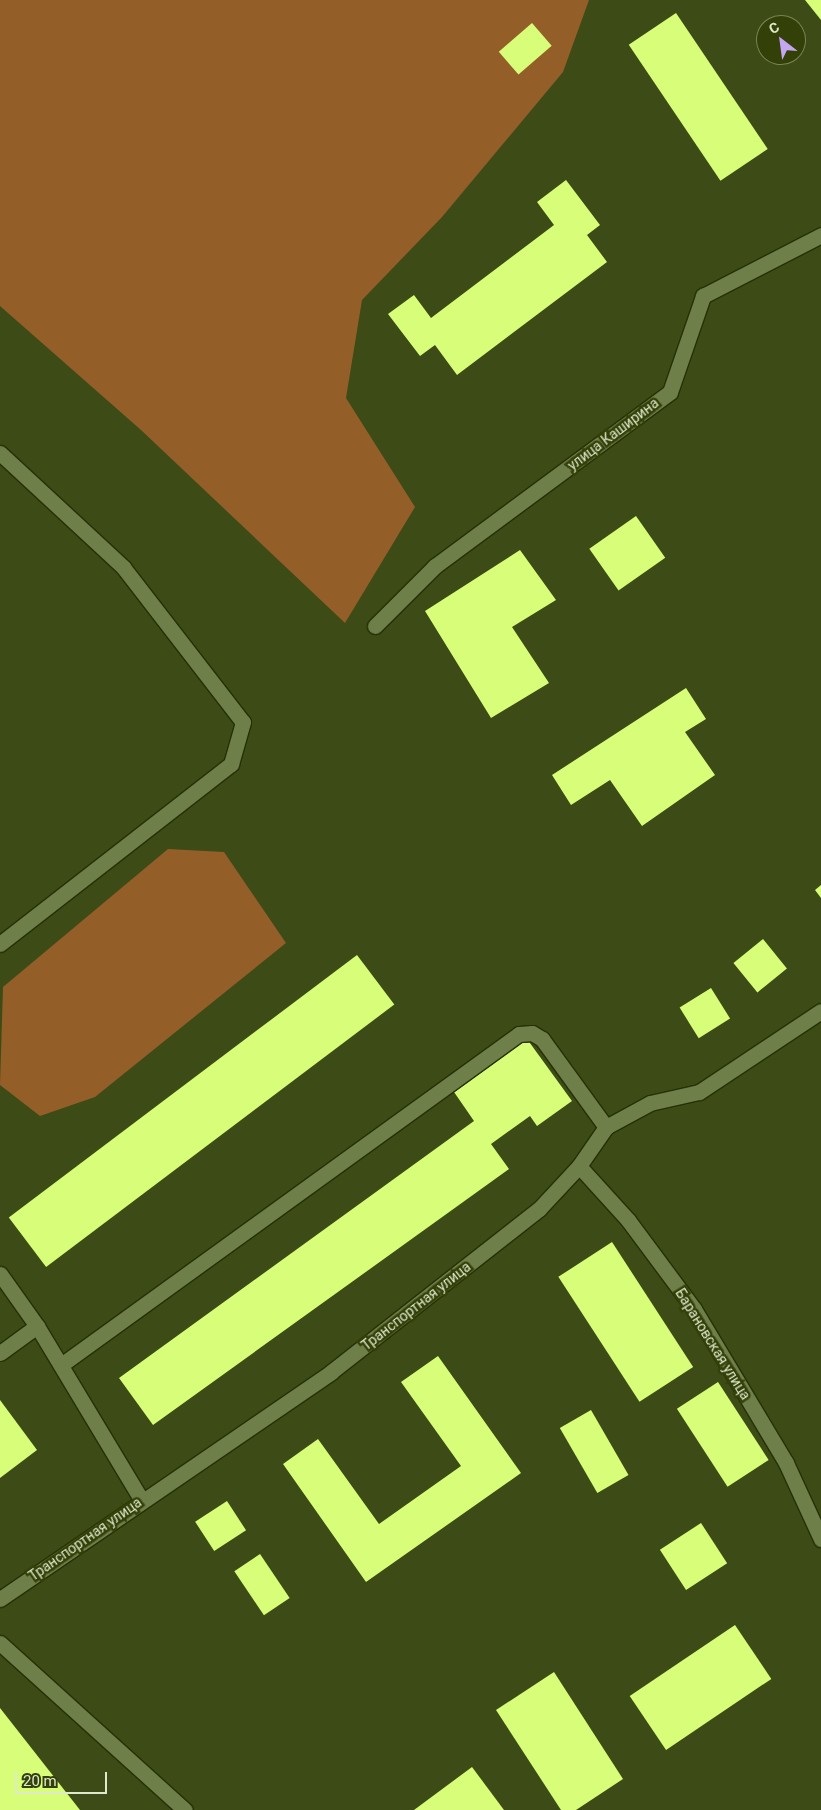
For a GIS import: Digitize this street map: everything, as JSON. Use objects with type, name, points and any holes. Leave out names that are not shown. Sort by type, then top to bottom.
[{"type":"street","name":"улица Каширина","points":[[375,626],[435,566],[670,392],[703,296],[821,235]]},
{"type":"street","points":[[0,453],[123,567],[243,722],[231,764],[0,944]]},
{"type":"street","name":"Транспортная улица","points":[[0,1599],[140,1499],[220,1451],[331,1372],[539,1209],[579,1166],[606,1128],[650,1103],[699,1092],[821,1011]]},
{"type":"street","points":[[61,1365],[520,1034],[532,1033],[542,1039],[606,1128]]},
{"type":"street","name":"Барановская улица","points":[[579,1166],[628,1220],[694,1309],[786,1463],[821,1539]]},
{"type":"street","points":[[0,1274],[37,1326],[140,1499]]},
{"type":"street","points":[[0,1353],[37,1326]]},
{"type":"street","points":[[0,1643],[186,1810]]},
{"type":"shaded area","points":[[0,0],[589,0],[563,72],[442,217],[362,300],[346,398],[415,507],[345,623],[141,430],[0,306]]},
{"type":"shaded area","points":[[168,849],[224,852],[286,943],[95,1097],[40,1116],[0,1085],[3,987]]},
{"type":"building","points":[[805,0],[821,0],[821,20]]},
{"type":"building","points":[[676,13],[768,149],[720,181],[629,45]]},
{"type":"building","points":[[532,23],[552,46],[518,75],[499,52]]},
{"type":"building","points":[[566,180],[600,225],[587,235],[607,262],[457,375],[435,345],[420,356],[388,314],[414,295],[431,318],[554,225],[537,202]]},
{"type":"building","points":[[636,516],[665,558],[619,590],[589,549]]},
{"type":"building","points":[[520,550],[556,600],[512,627],[549,683],[491,718],[425,611]]},
{"type":"building","points":[[686,688],[706,719],[685,732],[715,775],[642,826],[610,780],[571,805],[552,775]]},
{"type":"building","points":[[821,885],[821,898],[815,890]]},
{"type":"building","points":[[763,939],[787,969],[757,992],[733,963]]},
{"type":"building","points":[[357,955],[394,1005],[46,1267],[9,1217]]},
{"type":"building","points":[[711,988],[730,1019],[699,1038],[680,1008]]},
{"type":"building","points":[[527,1039],[572,1101],[537,1126],[530,1116],[491,1144],[509,1169],[153,1425],[119,1378],[474,1121],[454,1092]]},
{"type":"building","points":[[612,1242],[693,1367],[639,1402],[558,1277]]},
{"type":"building","points":[[438,1356],[521,1473],[366,1582],[283,1464],[318,1439],[379,1524],[461,1466],[401,1382]]},
{"type":"building","points":[[718,1382],[769,1460],[728,1487],[677,1409]]},
{"type":"building","points":[[0,1400],[37,1450],[0,1478]]},
{"type":"building","points":[[591,1410],[628,1475],[597,1493],[560,1428]]},
{"type":"building","points":[[227,1501],[246,1530],[214,1551],[195,1522]]},
{"type":"building","points":[[701,1523],[727,1563],[686,1590],[660,1550]]},
{"type":"building","points":[[260,1554],[290,1598],[264,1615],[234,1571]]},
{"type":"building","points":[[735,1625],[771,1679],[666,1750],[630,1696]]},
{"type":"building","points":[[554,1672],[623,1779],[576,1810],[561,1810],[496,1710]]},
{"type":"building","points":[[0,1708],[80,1810],[0,1810]]},
{"type":"building","points":[[472,1767],[504,1810],[414,1810]]}]
